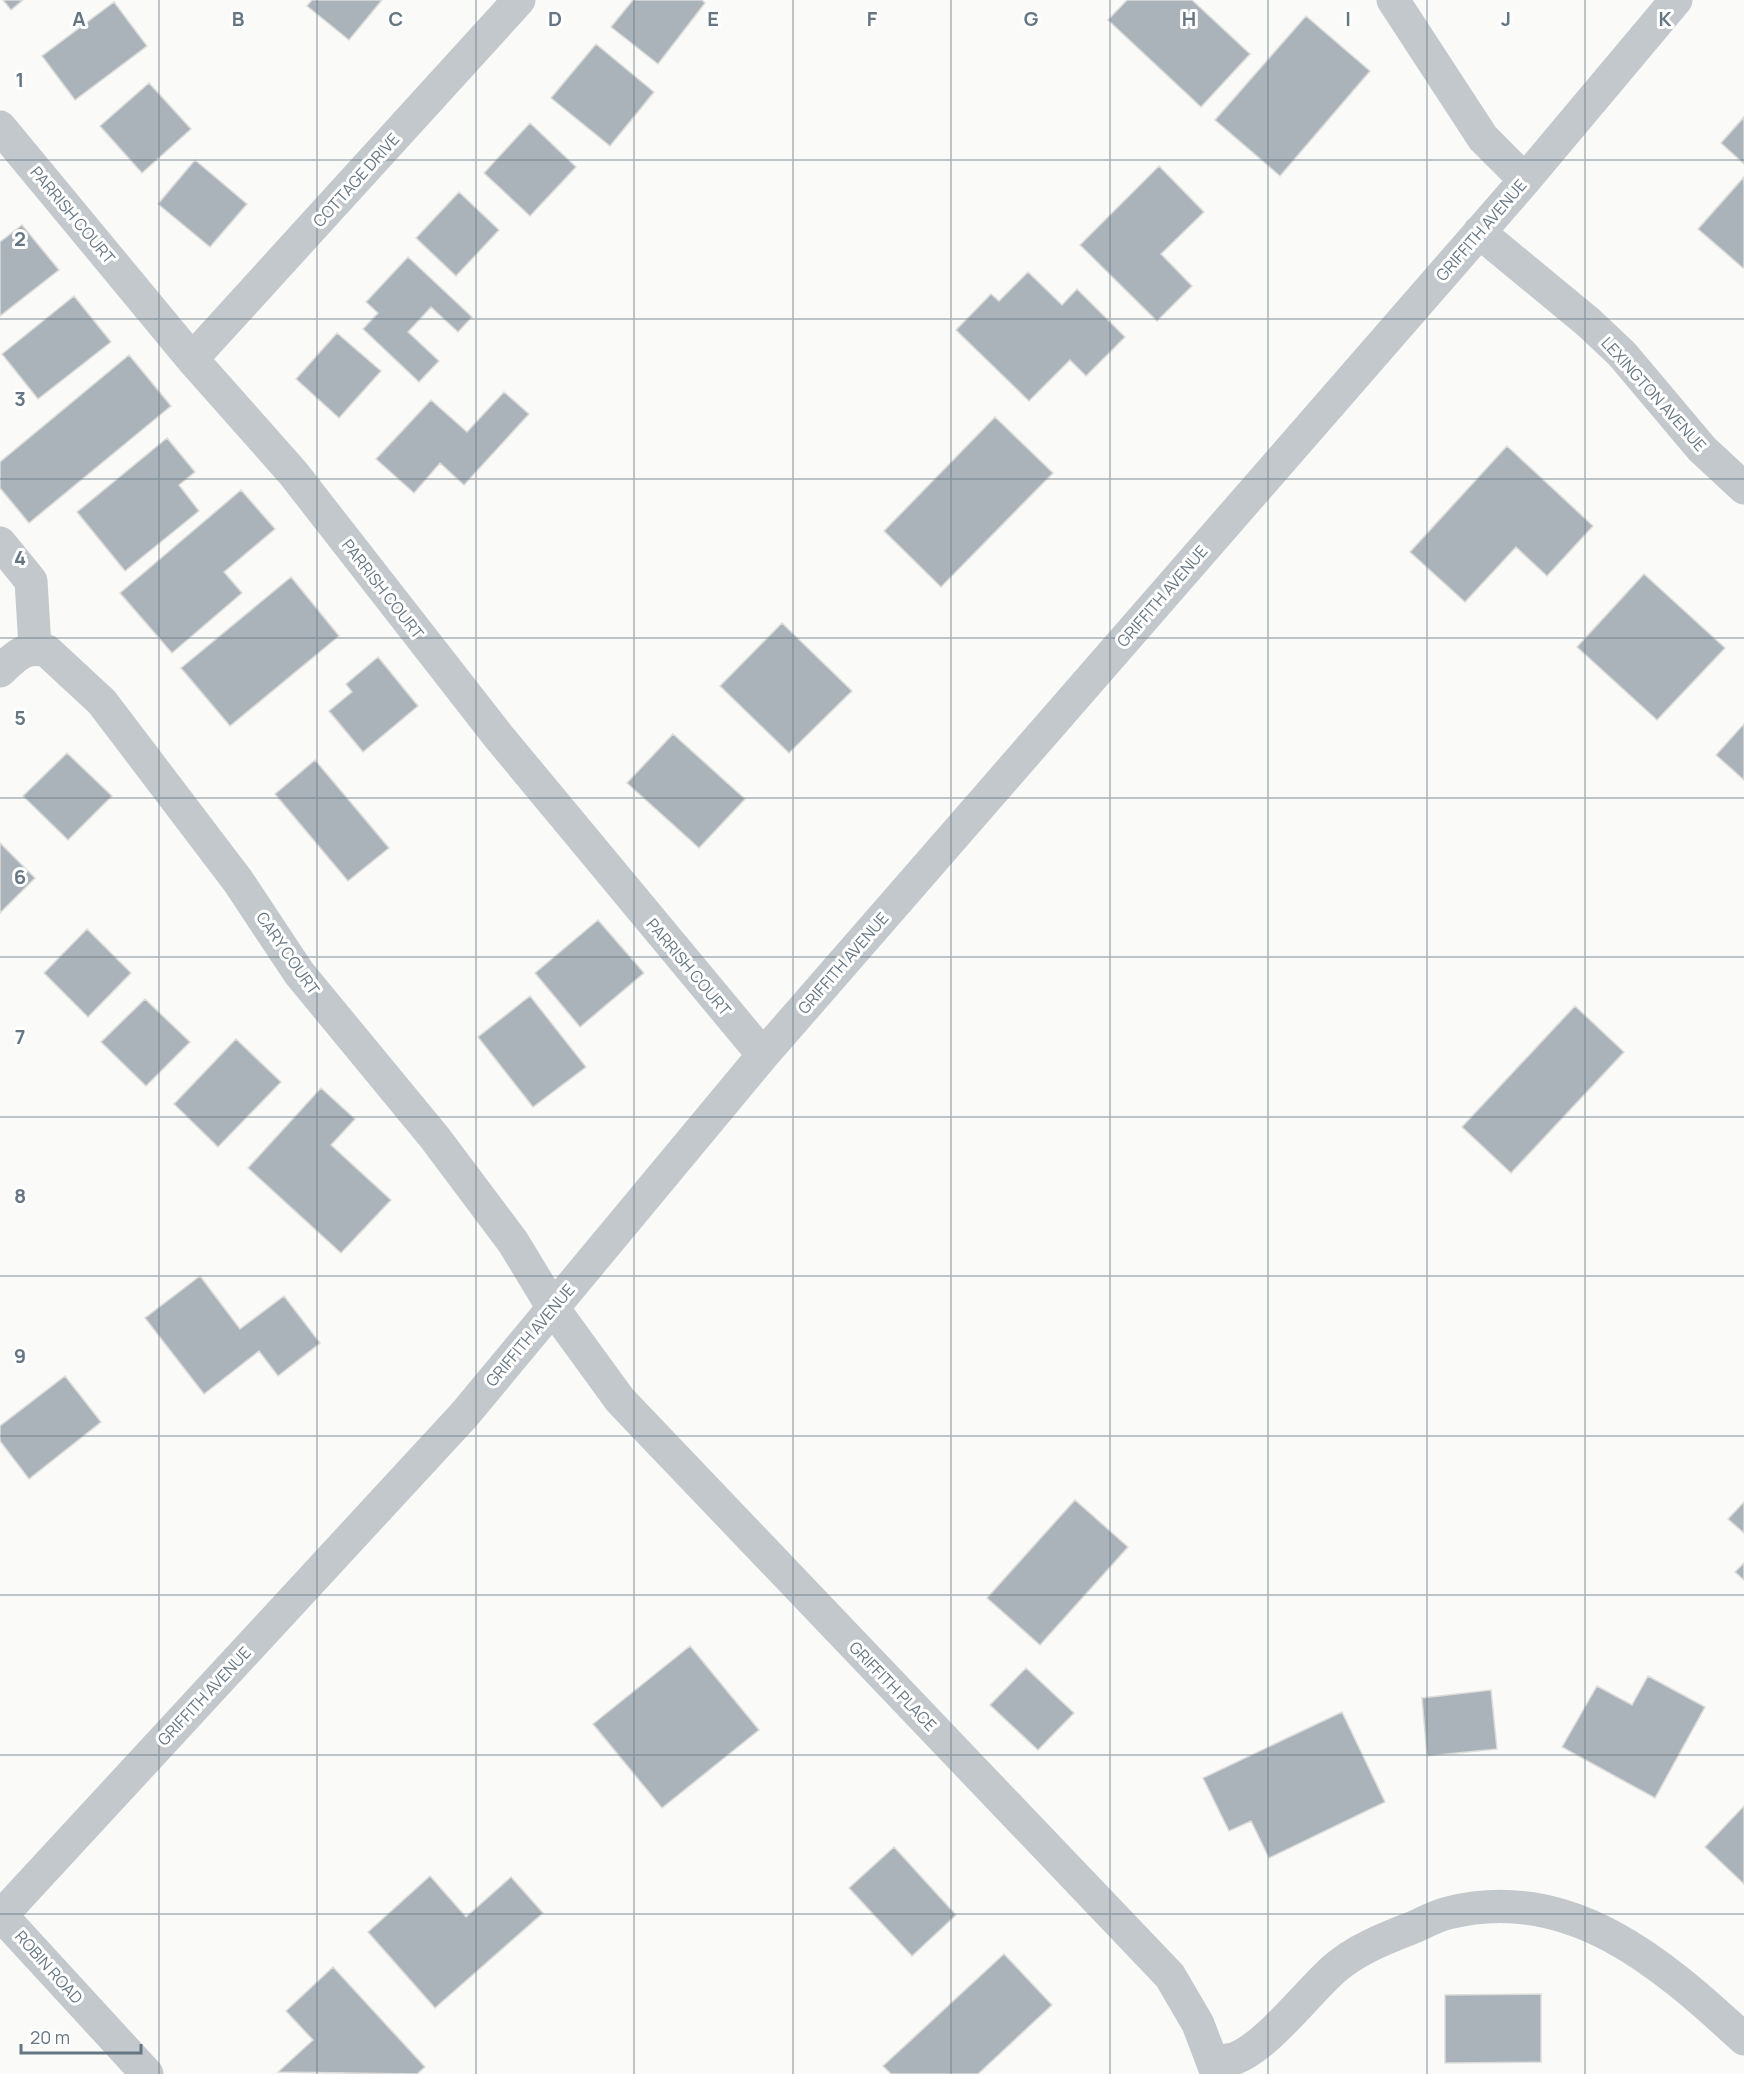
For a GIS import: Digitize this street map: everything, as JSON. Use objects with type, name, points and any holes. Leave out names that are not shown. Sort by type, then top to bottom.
[{"type":"street","name":"COTTAGE DRIVE","points":[[192,359],[519,0]]},
{"type":"street","points":[[1393,0],[1483,138],[1525,180]]},
{"type":"street","name":"GRIFFITH AVENUE","points":[[0,1915],[464,1415],[763,1055],[1525,180],[1676,0]]},
{"type":"street","name":"PARRISH COURT","points":[[0,127],[192,359],[293,473],[499,737],[763,1055]]},
{"type":"street","name":"LEXINGTON AVENUE","points":[[1479,232],[1588,322],[1622,354],[1702,449],[1744,488]]},
{"type":"street","points":[[0,543],[32,581],[35,648],[20,652],[0,671]]},
{"type":"street","name":"CARY COURT","points":[[35,648],[47,651],[102,702],[238,881],[298,973],[435,1138],[499,1223],[553,1308]]},
{"type":"street","name":"GRIFFITH PLACE","points":[[553,1308],[620,1400],[1170,1976],[1198,2024],[1215,2068]]},
{"type":"street","points":[[1215,2068],[1256,2045],[1336,1968],[1369,1945],[1448,1913],[1494,1907],[1543,1910],[1594,1926],[1644,1954],[1695,1994],[1744,2039]]},
{"type":"street","name":"ROBIN ROAD","points":[[0,1915],[147,2074]]},
{"type":"building","points":[[3,0],[23,0],[11,10]]},
{"type":"building","points":[[312,0],[382,0],[349,40],[307,6]]},
{"type":"building","points":[[633,0],[702,0],[705,3],[658,64],[611,27]]},
{"type":"building","points":[[1127,0],[1192,0],[1250,54],[1201,107],[1108,20]]},
{"type":"building","points":[[114,2],[147,46],[75,100],[42,56]]},
{"type":"building","points":[[1306,16],[1370,71],[1280,176],[1215,120]]},
{"type":"building","points":[[596,44],[654,92],[610,146],[551,98]]},
{"type":"building","points":[[149,83],[191,129],[142,173],[100,126]]},
{"type":"building","points":[[1744,117],[1744,164],[1721,143]]},
{"type":"building","points":[[530,123],[576,167],[530,216],[484,173]]},
{"type":"building","points":[[195,160],[247,204],[210,247],[158,204]]},
{"type":"building","points":[[1159,166],[1204,212],[1161,254],[1192,286],[1157,321],[1080,245]]},
{"type":"building","points":[[1744,177],[1744,267],[1743,268],[1698,229]]},
{"type":"building","points":[[459,192],[499,230],[456,276],[416,238]]},
{"type":"building","points":[[22,225],[59,270],[0,316],[0,242]]},
{"type":"building","points":[[408,257],[472,317],[458,332],[431,307],[408,332],[439,361],[419,382],[363,329],[378,313],[366,302]]},
{"type":"building","points":[[1028,272],[1062,305],[1077,289],[1125,337],[1086,376],[1070,360],[1029,401],[956,330],[991,294],[999,301]]},
{"type":"building","points":[[74,296],[111,342],[38,399],[2,354]]},
{"type":"building","points":[[337,333],[381,371],[339,418],[296,379]]},
{"type":"building","points":[[129,355],[171,406],[29,523],[0,488],[0,462]]},
{"type":"building","points":[[504,392],[529,414],[464,485],[440,463],[414,493],[376,459],[431,400],[467,432]]},
{"type":"building","points":[[995,417],[1053,473],[941,587],[884,531]]},
{"type":"building","points":[[167,438],[195,472],[179,485],[199,511],[125,571],[77,512]]},
{"type":"building","points":[[1507,446],[1593,526],[1547,576],[1516,547],[1465,602],[1410,552]]},
{"type":"building","points":[[241,490],[275,529],[224,572],[242,593],[172,653],[120,593]]},
{"type":"building","points":[[1644,574],[1725,648],[1657,720],[1577,647]]},
{"type":"building","points":[[291,577],[339,636],[230,726],[181,668]]},
{"type":"building","points":[[782,623],[852,691],[789,753],[720,686]]},
{"type":"building","points":[[378,657],[418,706],[363,752],[329,711],[352,692],[346,684]]},
{"type":"building","points":[[1744,724],[1744,780],[1716,755]]},
{"type":"building","points":[[673,734],[745,799],[699,848],[627,783]]},
{"type":"building","points":[[67,753],[112,796],[68,840],[23,796]]},
{"type":"building","points":[[315,760],[389,848],[348,881],[275,794]]},
{"type":"building","points":[[0,843],[35,878],[0,913]]},
{"type":"building","points":[[598,920],[644,973],[580,1027],[535,973]]},
{"type":"building","points":[[87,929],[131,973],[88,1017],[44,973]]},
{"type":"building","points":[[530,996],[586,1067],[533,1107],[478,1037]]},
{"type":"building","points":[[145,999],[190,1042],[146,1086],[101,1042]]},
{"type":"building","points":[[1575,1006],[1624,1052],[1511,1173],[1462,1127]]},
{"type":"building","points":[[236,1039],[281,1082],[218,1147],[174,1104]]},
{"type":"building","points":[[321,1088],[355,1119],[331,1145],[391,1200],[341,1253],[248,1168]]},
{"type":"building","points":[[200,1276],[240,1329],[284,1296],[320,1343],[278,1376],[259,1351],[204,1394],[145,1318]]},
{"type":"building","points":[[65,1376],[101,1422],[29,1479],[0,1441],[0,1426]]},
{"type":"building","points":[[1075,1500],[1128,1547],[1040,1645],[987,1598]]},
{"type":"building","points":[[1744,1502],[1744,1533],[1728,1519]]},
{"type":"building","points":[[1744,1563],[1744,1580],[1735,1572]]},
{"type":"building","points":[[690,1646],[759,1730],[662,1808],[593,1724]]},
{"type":"building","points":[[1026,1668],[1074,1713],[1038,1750],[990,1705]]},
{"type":"building","points":[[1648,1676],[1705,1707],[1655,1798],[1562,1747],[1597,1686],[1632,1705]]},
{"type":"building","points":[[1491,1690],[1497,1749],[1427,1756],[1422,1698]]},
{"type":"building","points":[[1342,1712],[1385,1802],[1269,1858],[1251,1821],[1229,1831],[1203,1778]]},
{"type":"building","points":[[1744,1806],[1744,1884],[1705,1847]]},
{"type":"building","points":[[894,1847],[956,1915],[912,1956],[849,1888]]},
{"type":"building","points":[[430,1876],[466,1917],[511,1877],[543,1913],[435,2008],[368,1932]]},
{"type":"building","points":[[1004,1954],[1052,2005],[978,2074],[891,2074],[883,2066]]},
{"type":"building","points":[[333,1967],[425,2067],[417,2074],[278,2072],[313,2040],[286,2011]]},
{"type":"building","points":[[1541,1994],[1541,2062],[1445,2063],[1445,1995]]}]
